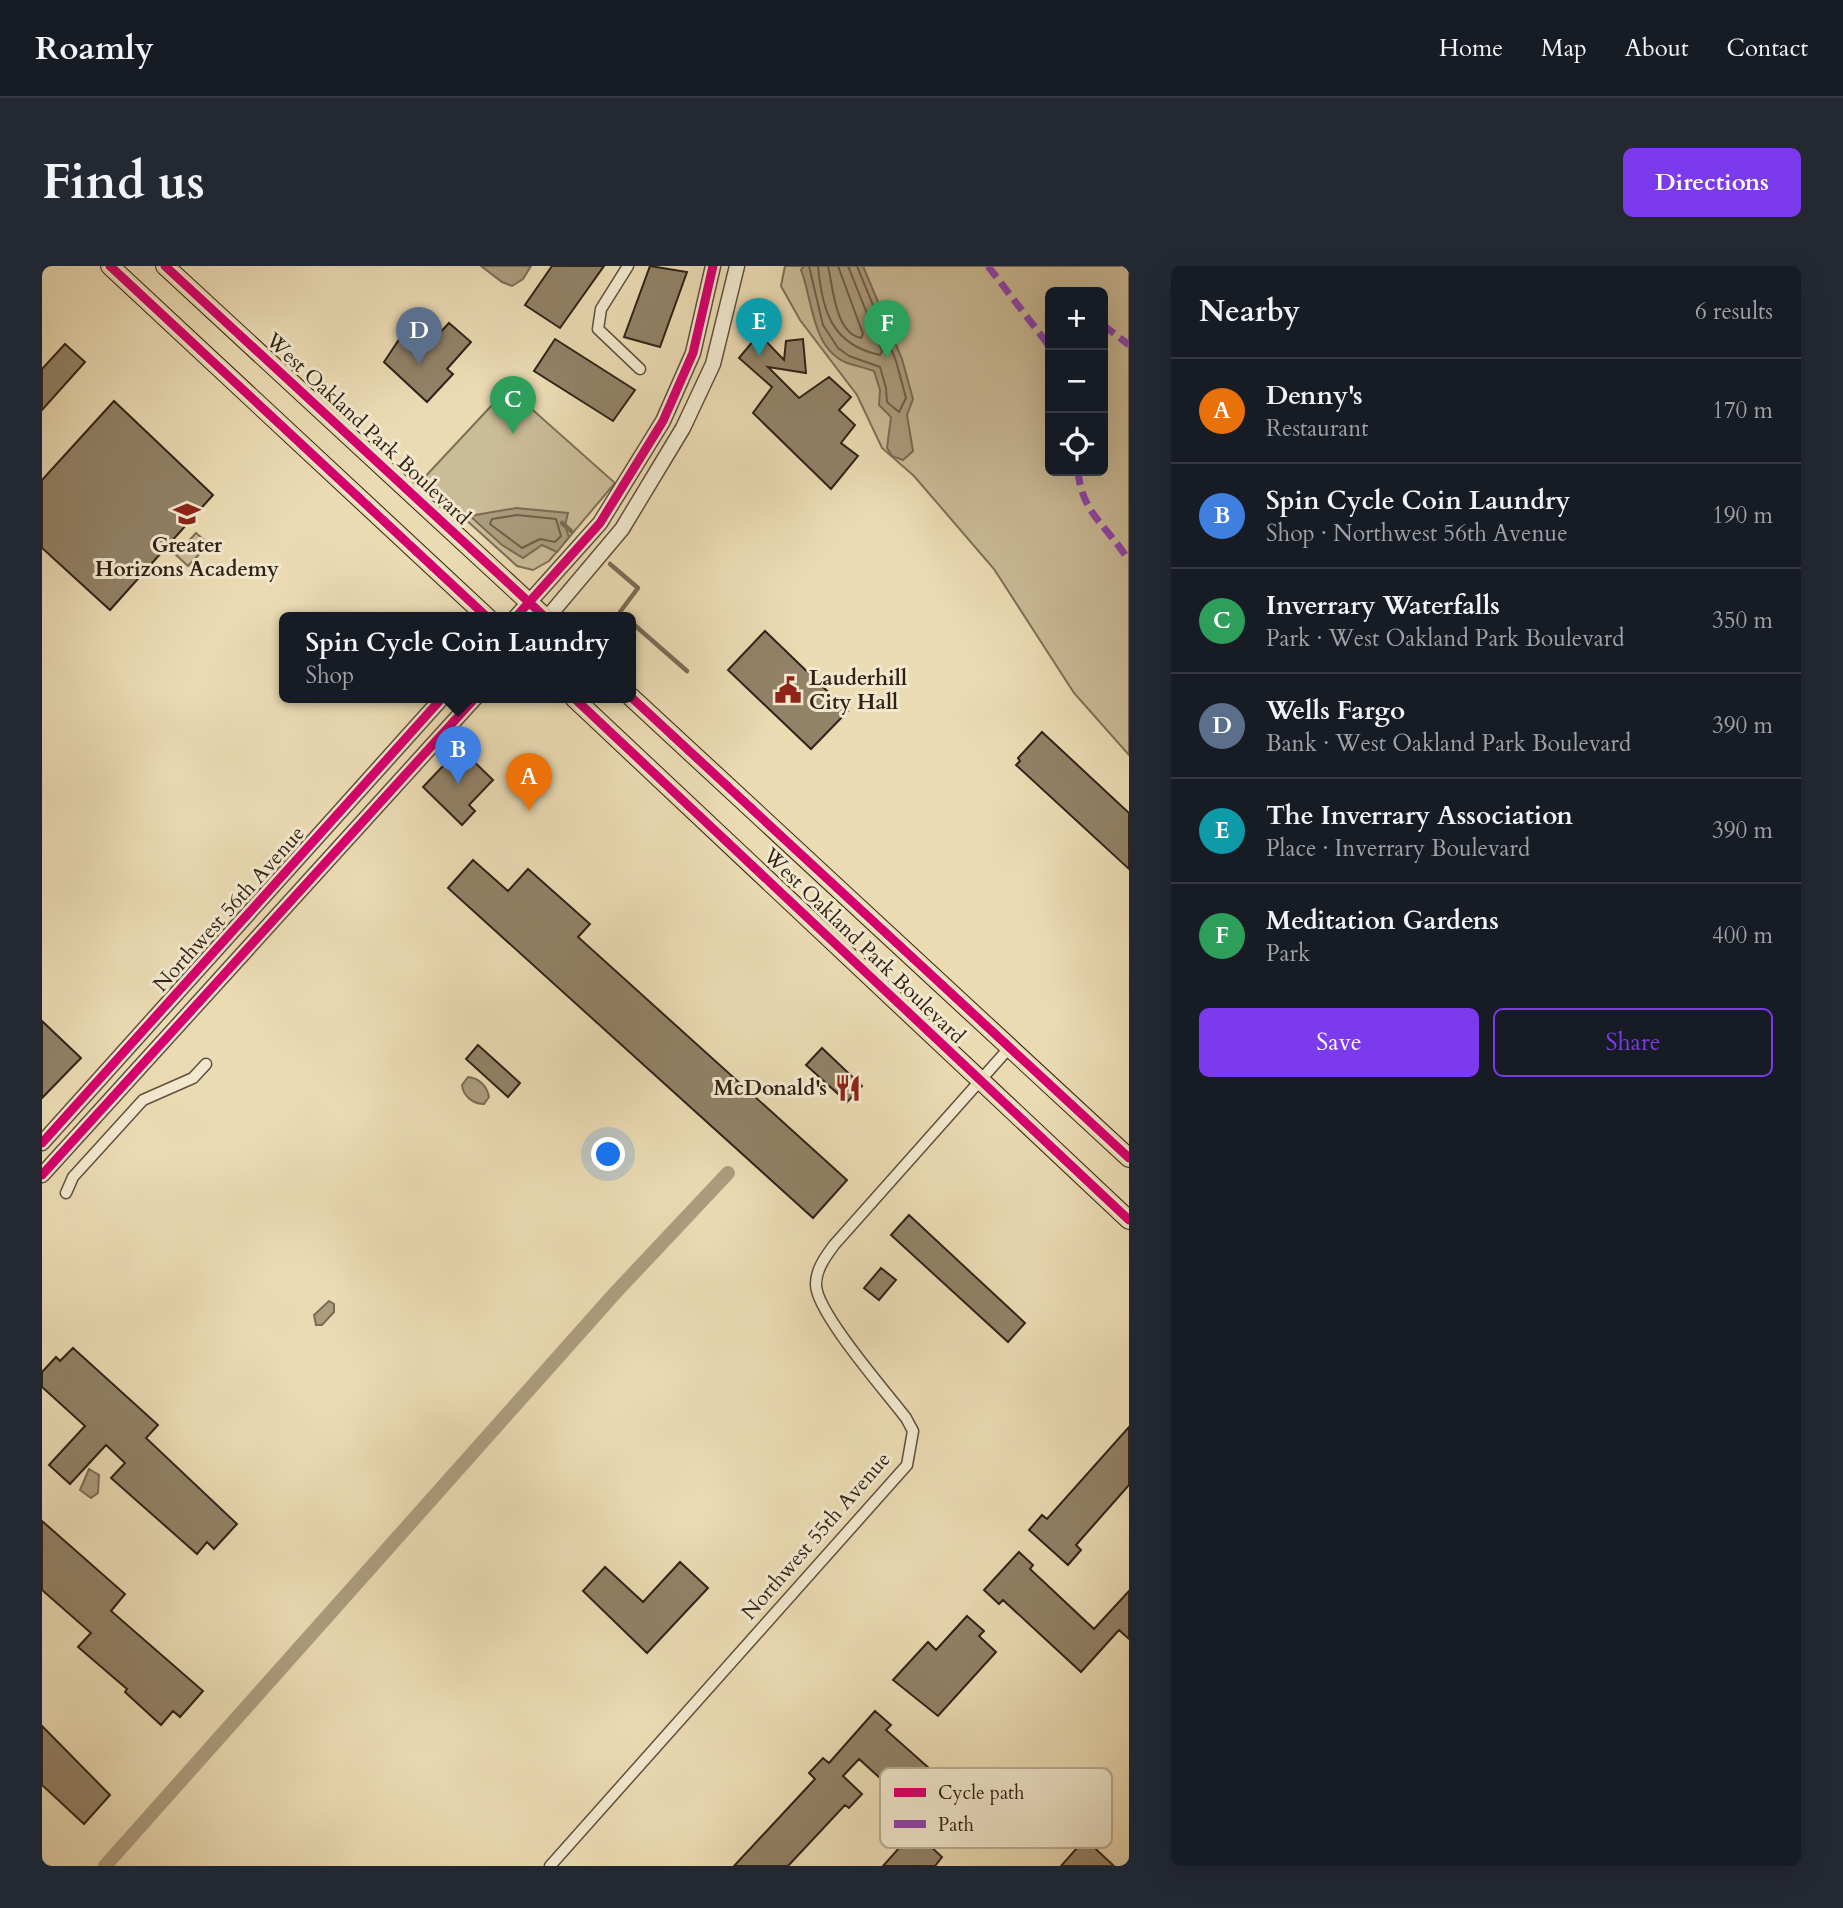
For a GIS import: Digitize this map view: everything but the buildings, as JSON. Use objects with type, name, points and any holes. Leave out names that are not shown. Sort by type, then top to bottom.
[{"type":"main road","points":[[110,266],[482,612]]},
{"type":"main road","name":"West Oakland Park Boulevard","points":[[165,266],[540,612]]},
{"type":"main road","name":"West Oakland Park Boulevard","points":[[636,702],[1129,1158]]},
{"type":"main road","name":"West Oakland Park Boulevard","points":[[579,703],[1129,1220]]},
{"type":"street","points":[[628,266],[601,309],[598,329],[640,369]]},
{"type":"street","points":[[521,612],[600,523],[663,421],[693,353],[713,266]]},
{"type":"street","points":[[551,612],[622,529],[683,429],[713,364],[737,266]]},
{"type":"street","points":[[693,353],[692,382],[699,391]]},
{"type":"street","name":"Northwest 56th Avenue","points":[[42,1143],[438,703]]},
{"type":"street","name":"Northwest 56th Avenue","points":[[42,1175],[470,703]]},
{"type":"street","name":"Northwest 55th Avenue","points":[[550,1866],[907,1465],[913,1431],[906,1418],[827,1315],[815,1285],[824,1258],[834,1245],[1010,1047]]},
{"type":"street","points":[[66,1193],[73,1177],[143,1100],[193,1078],[206,1064]]},
{"type":"shaded area","points":[[785,266],[1129,266],[1129,755],[1074,693],[994,569],[914,476],[882,448],[857,395],[800,320],[781,286]]},
{"type":"shaded area","points":[[508,388],[615,483],[549,561],[533,570],[517,566],[422,480]]},
{"type":"shaded area","points":[[196,533],[209,544],[188,566],[176,555]]},
{"type":"water","points":[[481,266],[531,266],[523,279],[512,286]]},
{"type":"water","points":[[804,266],[863,266],[902,359],[913,399],[907,415],[913,451],[903,460],[892,456],[887,448],[891,417],[879,405],[880,390],[874,371],[847,363],[835,356],[820,335],[801,270]]},
{"type":"water","points":[[516,508],[568,513],[565,526],[569,537],[557,552],[542,545],[523,558],[502,545],[470,516]]},
{"type":"water","points":[[468,1077],[482,1083],[486,1089],[489,1097],[484,1104],[472,1101],[464,1093],[462,1085]]},
{"type":"water","points":[[329,1301],[334,1304],[334,1312],[322,1325],[316,1325],[314,1315]]},
{"type":"water","points":[[89,1469],[99,1475],[98,1493],[91,1498],[80,1490]]},
{"type":"waterway","points":[[562,523],[571,531]]},
{"type":"waterway","points":[[610,564],[638,588],[620,612]]},
{"type":"waterway","points":[[636,626],[687,671]]},
{"type":"waterway","points":[[105,1866],[616,1292],[728,1173]]},
{"type":"marked path","points":[[988,266],[1045,340]]},
{"type":"marked path","points":[[1108,329],[1129,345]]},
{"type":"marked path","points":[[1079,476],[1090,509],[1129,561]]},
{"type":"cycle path","points":[[110,266],[482,612]]},
{"type":"cycle path","points":[[165,266],[540,612]]},
{"type":"cycle path","points":[[520,612],[600,523],[663,421],[693,353],[713,266]]},
{"type":"cycle path","points":[[636,702],[1129,1158]]},
{"type":"cycle path","points":[[42,1143],[438,703]]},
{"type":"cycle path","points":[[42,1175],[470,703]]},
{"type":"cycle path","points":[[579,703],[1129,1220]]},
{"type":"place","name":"The Inverrary Association","points":[[759,356]]},
{"type":"place","name":"Meditation Gardens","points":[[887,358]]},
{"type":"place","name":"Wells Fargo","points":[[419,365]]},
{"type":"place","name":"Inverrary Waterfalls","points":[[513,434]]},
{"type":"place","name":"Greater Horizons Academy","points":[[187,514]]},
{"type":"place","name":"Lauderhill City Hall","points":[[788,690]]},
{"type":"place","name":"Spin Cycle Coin Laundry","points":[[458,784]]},
{"type":"place","name":"Denny's","points":[[529,811]]},
{"type":"place","name":"McDonald's","points":[[848,1088]]}]
